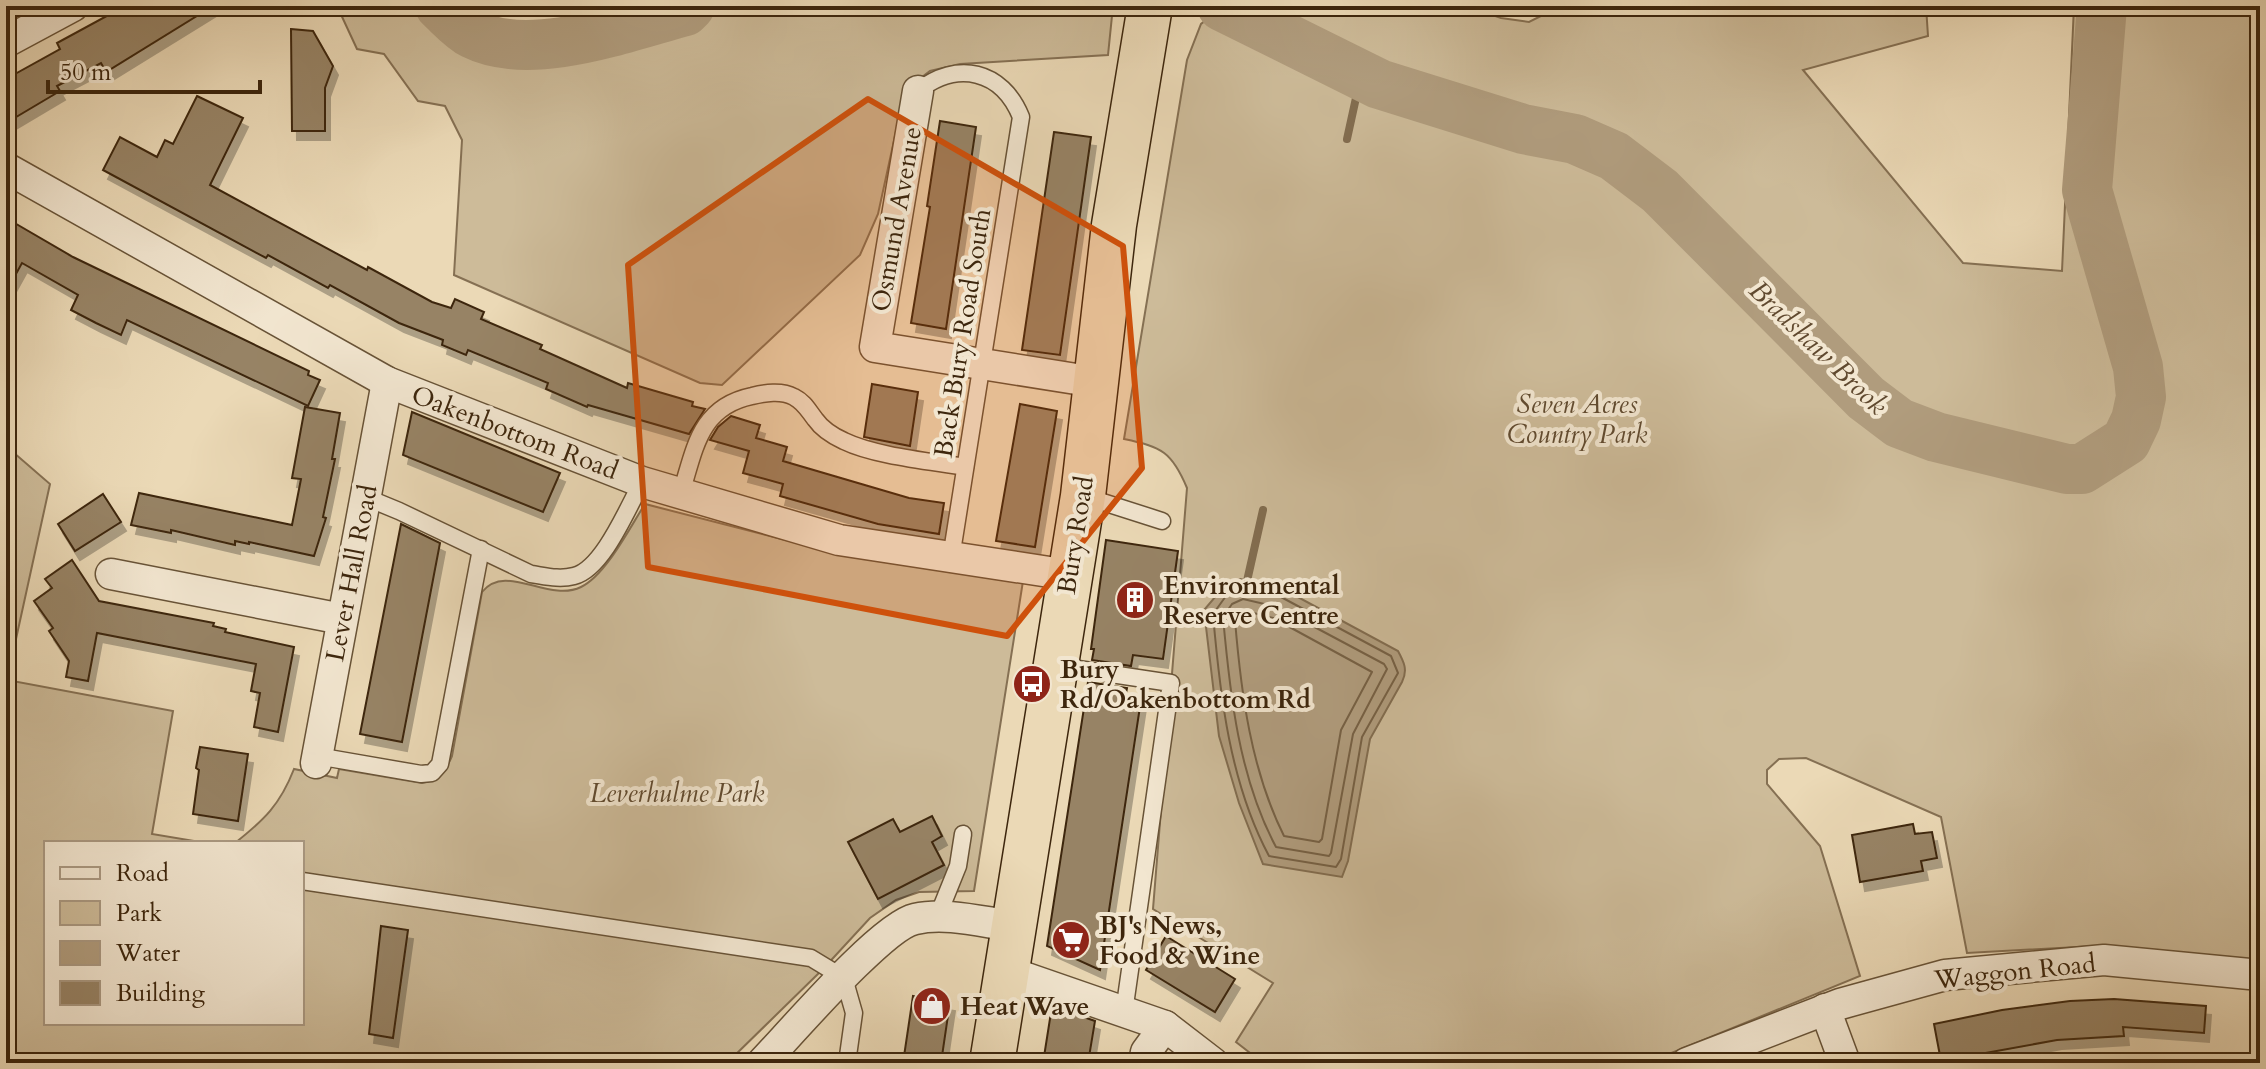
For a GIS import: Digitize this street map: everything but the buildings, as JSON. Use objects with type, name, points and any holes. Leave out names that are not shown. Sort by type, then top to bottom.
[{"type":"highway","points":[[1148,19],[1181,6]]},
{"type":"highway","name":"Bury Road","points":[[992,1063],[1083,496],[1114,225],[1148,19]]},
{"type":"street","points":[[6,42],[73,6]]},
{"type":"street","name":"Osmund Avenue","points":[[918,91],[875,347],[980,364]]},
{"type":"street","name":"Oakenbottom Road","points":[[6,168],[387,382],[642,482],[839,540],[1069,575]]},
{"type":"street","points":[[980,364],[1095,382]]},
{"type":"street","name":"Lever Hall Road","points":[[316,760],[387,382]]},
{"type":"street","points":[[111,574],[342,619]]},
{"type":"street","points":[[762,1063],[886,934],[913,919],[937,918],[1013,926]]},
{"type":"street","name":"Waggon Road","points":[[1687,1063],[1825,1009],[1945,975],[2104,960],[2260,975]]},
{"type":"street","points":[[1006,971],[1165,1026],[1213,1063]]},
{"type":"street","points":[[1825,1009],[1845,1063]]},
{"type":"street","points":[[1144,1063],[1146,1052],[1165,1026]]},
{"type":"lane","name":"Back Bury Road South","points":[[918,91],[933,79],[957,73],[975,74],[994,82],[1012,96],[1021,117],[951,558]]},
{"type":"lane","points":[[681,493],[700,431],[715,411],[745,397],[769,392],[792,395],[830,434],[860,448],[965,467]]},
{"type":"lane","points":[[365,497],[531,574],[555,578],[577,576],[597,561],[642,482]]},
{"type":"lane","points":[[1083,496],[1162,521]]},
{"type":"lane","points":[[316,760],[421,774],[432,773],[440,764],[481,549]]},
{"type":"lane","points":[[1055,665],[1171,683],[1124,1012]]},
{"type":"lane","points":[[937,918],[958,866],[963,834]]},
{"type":"lane","points":[[304,881],[811,958],[844,978],[854,1013],[847,1063]]},
{"type":"highlighted area","points":[[868,99],[1123,246],[1142,468],[1007,636],[648,567],[628,265]]},
{"type":"green space","points":[[6,6],[43,6],[6,26]]},
{"type":"green space","points":[[337,6],[440,6],[473,34],[518,46],[570,42],[685,11],[690,6],[1113,6],[1108,55],[960,64],[930,71],[905,90],[878,214],[860,255],[722,385],[700,383],[454,275],[462,140],[445,106],[418,101],[384,54],[357,49]]},
{"type":"green space","name":"Seven Acres Country Park","points":[[1225,6],[1467,6],[1501,18],[1529,22],[1561,6],[1926,6],[1928,36],[1803,70],[1963,263],[2062,271],[2074,6],[2260,6],[2260,962],[2096,946],[1967,953],[1941,817],[1806,758],[1779,759],[1767,770],[1767,784],[1820,846],[1860,976],[1647,1063],[1263,1063],[1236,1042],[1273,983],[1153,909],[1187,488],[1176,466],[1164,453],[1124,439],[1187,60],[1201,24]]},
{"type":"green space","name":"Leverhulme Park","points":[[6,446],[50,484],[7,680],[173,711],[152,834],[194,841],[44,841],[44,1025],[304,1025],[304,841],[237,841],[270,811],[294,769],[337,778],[339,769],[422,783],[438,777],[452,756],[482,592],[492,584],[503,581],[568,591],[581,587],[608,562],[645,504],[848,556],[1023,581],[974,891],[919,892],[896,900],[870,918],[727,1063],[6,1063]]},
{"type":"water","points":[[1240,579],[1283,589],[1398,651],[1403,662],[1405,674],[1402,682],[1370,739],[1348,861],[1342,877],[1263,864],[1239,803],[1219,736],[1204,610],[1221,590]]},
{"type":"waterway","name":"Bradshaw Brook","points":[[440,6],[473,34],[496,42],[522,45],[550,44],[607,33],[685,11],[690,6]]},
{"type":"waterway","name":"Bradshaw Brook","points":[[1222,6],[1379,84],[1523,129],[1575,139],[1614,156],[1660,191],[1866,398],[1899,423],[1936,437],[2067,469],[2082,469],[2126,441],[2136,420],[2141,397],[2138,367],[2087,190],[2102,6]]},
{"type":"waterway","points":[[1347,139],[1361,75]]},
{"type":"waterway","points":[[1247,581],[1263,510]]},
{"type":"place","name":"Environmental Reserve Centre","points":[[1135,600]]},
{"type":"place","name":"Bury Rd/Oakenbottom Rd","points":[[1032,684]]},
{"type":"place","name":"BJ's News, Food & Wine","points":[[1071,940]]},
{"type":"place","name":"Heat Wave","points":[[932,1006]]}]
